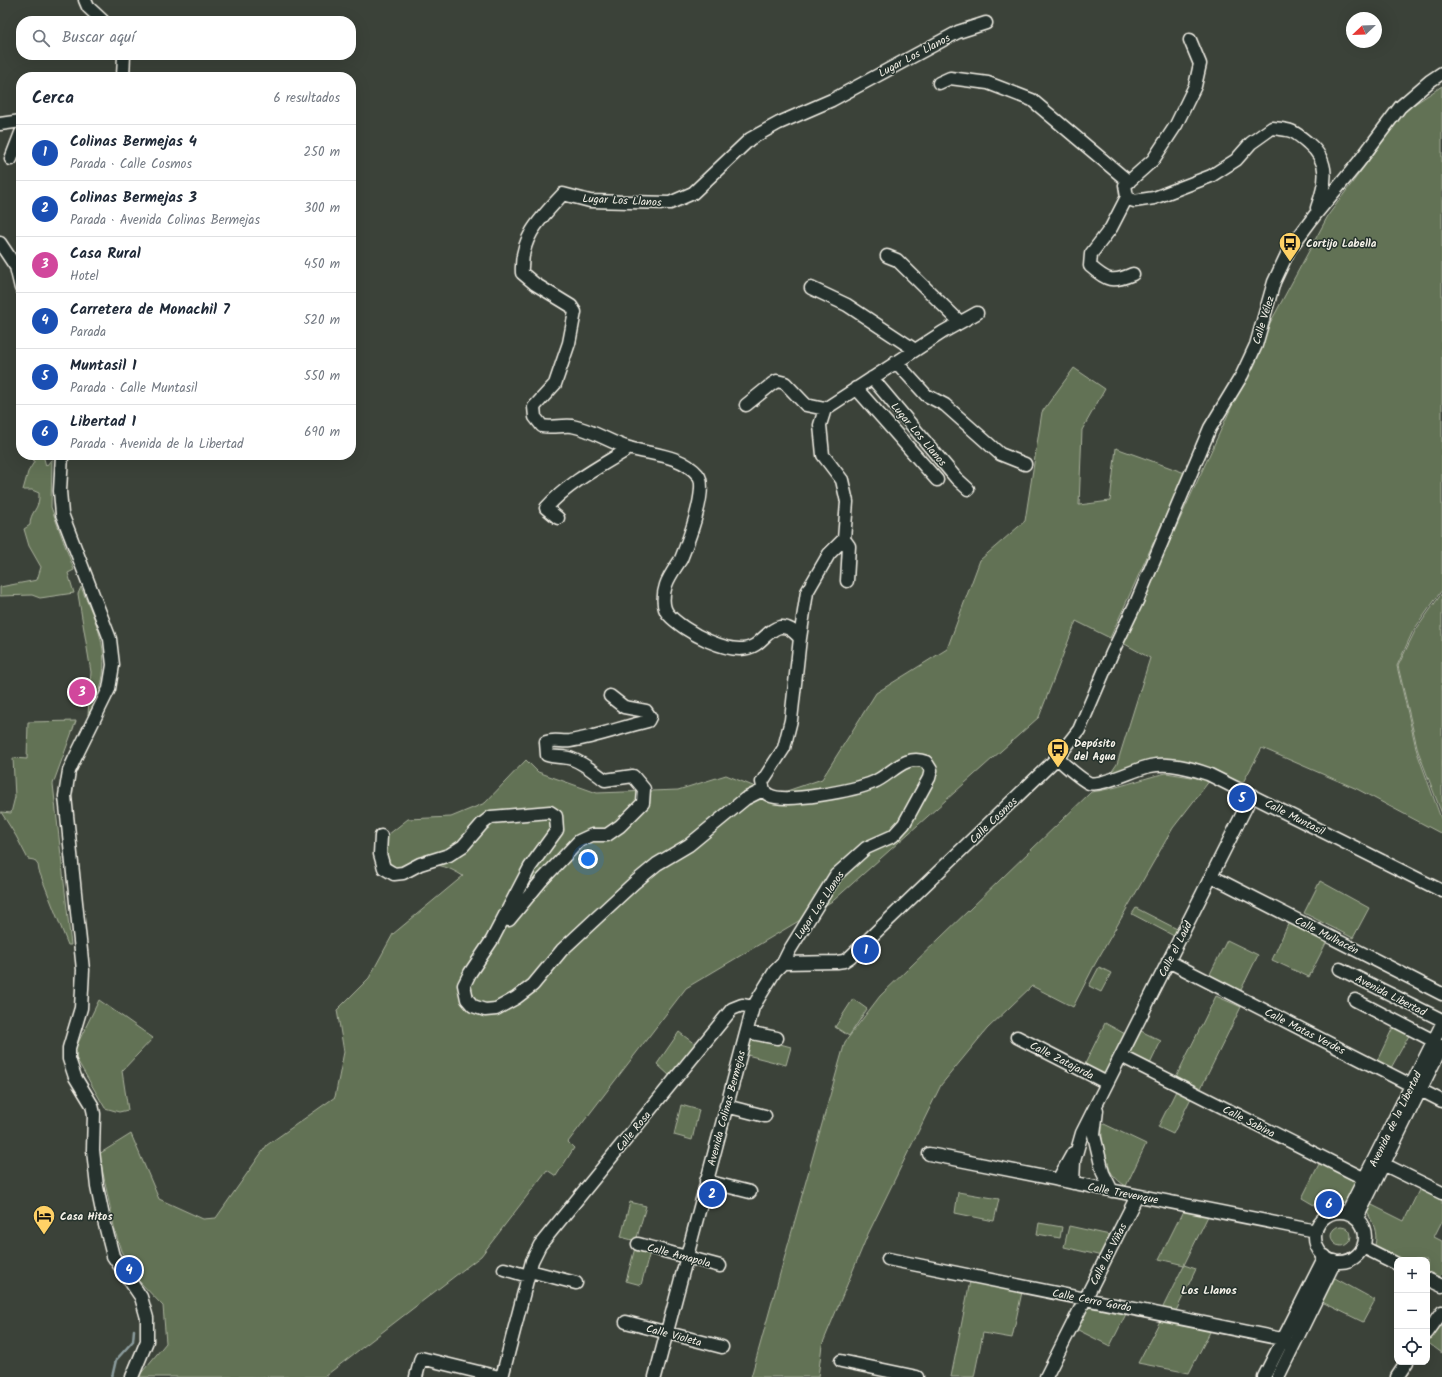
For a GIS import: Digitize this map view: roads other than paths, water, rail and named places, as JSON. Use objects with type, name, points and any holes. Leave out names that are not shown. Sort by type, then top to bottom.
[{"type":"street","points":[[85,0],[88,7],[98,16]]},
{"type":"street","name":"Lugar Los Llanos","points":[[800,638],[790,628],[780,627],[770,632],[754,646],[737,648],[718,644],[691,633],[668,613],[663,605],[666,585],[681,558],[690,532],[702,486],[699,475],[666,455],[630,448],[592,431],[570,426],[552,428],[542,426],[535,417],[534,407],[555,384],[569,343],[575,312],[571,306],[535,284],[522,273],[524,244],[539,220],[563,194],[590,201],[670,203],[680,199],[693,193],[750,140],[779,123],[832,100],[958,32],[986,23]]},
{"type":"street","points":[[1134,274],[1119,280],[1104,278],[1090,266],[1090,254],[1111,228],[1127,197],[1125,185],[1153,160],[1176,125],[1195,86],[1200,64],[1190,40]]},
{"type":"street","points":[[123,72],[124,60]]},
{"type":"street","name":"Calle Vélez","points":[[1137,601],[1210,428],[1242,375],[1256,345],[1274,282],[1286,257],[1315,215],[1358,163],[1400,107],[1430,80],[1442,73]]},
{"type":"street","points":[[938,83],[950,78],[988,83],[1032,100],[1129,182]]},
{"type":"street","points":[[0,124],[16,122]]},
{"type":"street","points":[[1127,197],[1134,201],[1154,198],[1211,176],[1236,160],[1252,142],[1272,128],[1292,130],[1316,150],[1324,168],[1325,186],[1315,215]]},
{"type":"street","points":[[11,160],[16,146]]},
{"type":"street","points":[[0,243],[16,267]]},
{"type":"street","points":[[887,256],[898,260],[960,322]]},
{"type":"street","points":[[811,288],[847,305],[915,350]]},
{"type":"street","points":[[847,581],[849,546],[844,539],[847,502],[842,480],[823,455],[820,425],[825,409],[915,350],[977,313]]},
{"type":"street","points":[[896,362],[926,395],[945,405],[1000,454],[1025,464]]},
{"type":"street","name":"Lugar Los Llanos","points":[[872,378],[956,478],[968,488]]},
{"type":"street","points":[[746,405],[777,381],[785,383],[806,405],[825,409]]},
{"type":"street","name":"Lugar Los Llanos","points":[[856,388],[937,480]]},
{"type":"street","points":[[558,518],[546,508],[555,498],[575,482],[630,448]]},
{"type":"street","points":[[62,460],[60,491],[62,514],[110,639],[113,665],[109,689],[75,758],[70,771],[65,796],[83,975],[81,1008],[69,1048],[69,1059],[75,1077],[92,1105],[94,1114],[93,1150],[97,1187],[113,1256],[141,1298],[147,1318],[147,1341],[132,1377]]},
{"type":"street","points":[[610,696],[624,706],[646,711],[650,717],[648,721],[603,734],[570,741],[551,740],[546,742],[545,748],[547,755],[556,758],[571,758],[580,762],[605,780],[634,776],[644,789],[643,803],[620,826],[606,835],[592,835],[579,842],[542,880],[492,940],[470,973],[464,985],[467,999],[473,1006],[485,1010],[496,1009],[516,998],[533,985],[562,950],[634,883],[657,864],[689,845],[745,799],[763,790],[762,782],[784,748],[791,720],[800,638],[807,592],[829,554],[844,539]]},
{"type":"street","name":"Calle Cosmos","points":[[783,963],[837,962],[844,961],[850,957],[1057,758],[1079,730],[1112,653],[1137,601]]},
{"type":"street","name":"Calle Muntasil","points":[[1057,758],[1089,783],[1100,784],[1131,771],[1151,766],[1171,765],[1208,774],[1442,891]]},
{"type":"street","name":"Lugar Los Llanos","points":[[763,790],[767,795],[777,798],[823,794],[849,789],[873,783],[903,763],[916,759],[926,762],[931,770],[929,778],[904,824],[893,836],[859,853],[836,875],[783,963]]},
{"type":"street","name":"Calle el Laúd","points":[[1058,1180],[1079,1141],[1252,795]]},
{"type":"street","points":[[381,836],[380,854],[384,868],[394,874],[403,873],[420,864],[448,855],[464,846],[482,824],[491,817],[550,812],[556,816],[557,830],[530,867],[492,940]]},
{"type":"street","name":"Calle Mulhacén","points":[[1212,876],[1442,994]]},
{"type":"street","name":"Calle Matas Verdes","points":[[1168,962],[1442,1101]]},
{"type":"street","name":"Avenida Colinas Bermejas","points":[[655,1377],[688,1258],[706,1181],[753,1007],[775,970],[783,963]]},
{"type":"street","name":"Avenida Libertad","points":[[1340,969],[1442,1020]]},
{"type":"street","points":[[1355,1000],[1438,1043]]},
{"type":"street","name":"Calle Rosa","points":[[502,1377],[532,1262],[540,1245],[732,1009],[742,1005],[753,1007]]},
{"type":"street","name":"Avenida de la Libertad","points":[[1352,1215],[1378,1166],[1438,1043],[1442,1024]]},
{"type":"street","points":[[747,1032],[777,1038]]},
{"type":"street","name":"Calle Zatajarda","points":[[1017,1037],[1107,1083]]},
{"type":"street","name":"Calle Sabina","points":[[1121,1056],[1365,1179]]},
{"type":"street","name":"Calle el Laúd","points":[[1098,1102],[1094,1135],[1103,1173],[1112,1191]]},
{"type":"street","points":[[726,1106],[765,1116]]},
{"type":"street","name":"Calle el Laúd","points":[[1073,1183],[1074,1161],[1079,1141]]},
{"type":"street","name":"Calle Trevenque","points":[[929,1154],[1316,1231]]},
{"type":"street","points":[[1365,1179],[1378,1166],[1442,1194]]},
{"type":"street","name":"Avenida de la Libertad","points":[[1352,1215],[1365,1179]]},
{"type":"street","points":[[706,1181],[750,1192]]},
{"type":"street","name":"Calle las Viñas","points":[[1046,1377],[1137,1196]]},
{"type":"street","points":[[1331,1214],[1352,1215],[1364,1229],[1365,1237],[1363,1247],[1355,1257],[1349,1260],[1330,1259],[1317,1245],[1316,1231],[1324,1218],[1331,1214]]},
{"type":"street","name":"Calle Amapola","points":[[638,1244],[720,1266]]},
{"type":"street","points":[[1363,1247],[1394,1262]]},
{"type":"street","name":"Calle Cerro Gordo","points":[[888,1259],[1282,1339],[1293,1346]]},
{"type":"street","points":[[1264,1377],[1282,1339],[1330,1259]]},
{"type":"street","points":[[1278,1377],[1293,1346],[1330,1259]]},
{"type":"street","points":[[504,1269],[576,1283]]},
{"type":"street","points":[[1430,1280],[1442,1286]]},
{"type":"street","points":[[1430,1330],[1442,1312]]},
{"type":"street","name":"Calle Violeta","points":[[626,1322],[722,1348]]},
{"type":"street","points":[[416,1377],[421,1358],[499,1377]]},
{"type":"street","points":[[841,1361],[917,1377]]},
{"type":"street","points":[[1397,1377],[1406,1365]]},
{"type":"waterway","points":[[112,1377],[116,1360],[133,1341],[134,1330]]},
{"type":"place","name":"Cortijo Labella","points":[[1290,262]]},
{"type":"place","name":"Casa Rural","points":[[82,692]]},
{"type":"place","name":"Depósito del Agua","points":[[1058,768]]},
{"type":"place","name":"Muntasil 1","points":[[1242,798]]},
{"type":"place","name":"Colinas Bermejas 4","points":[[866,950]]},
{"type":"place","name":"Colinas Bermejas 3","points":[[712,1194]]},
{"type":"place","name":"Libertad 1","points":[[1329,1204]]},
{"type":"place","name":"Casa Hitos","points":[[44,1236]]},
{"type":"place","name":"Carretera de Monachil 7","points":[[129,1270]]},
{"type":"district","name":"Los Llanos","points":[[1209,1290]]}]
